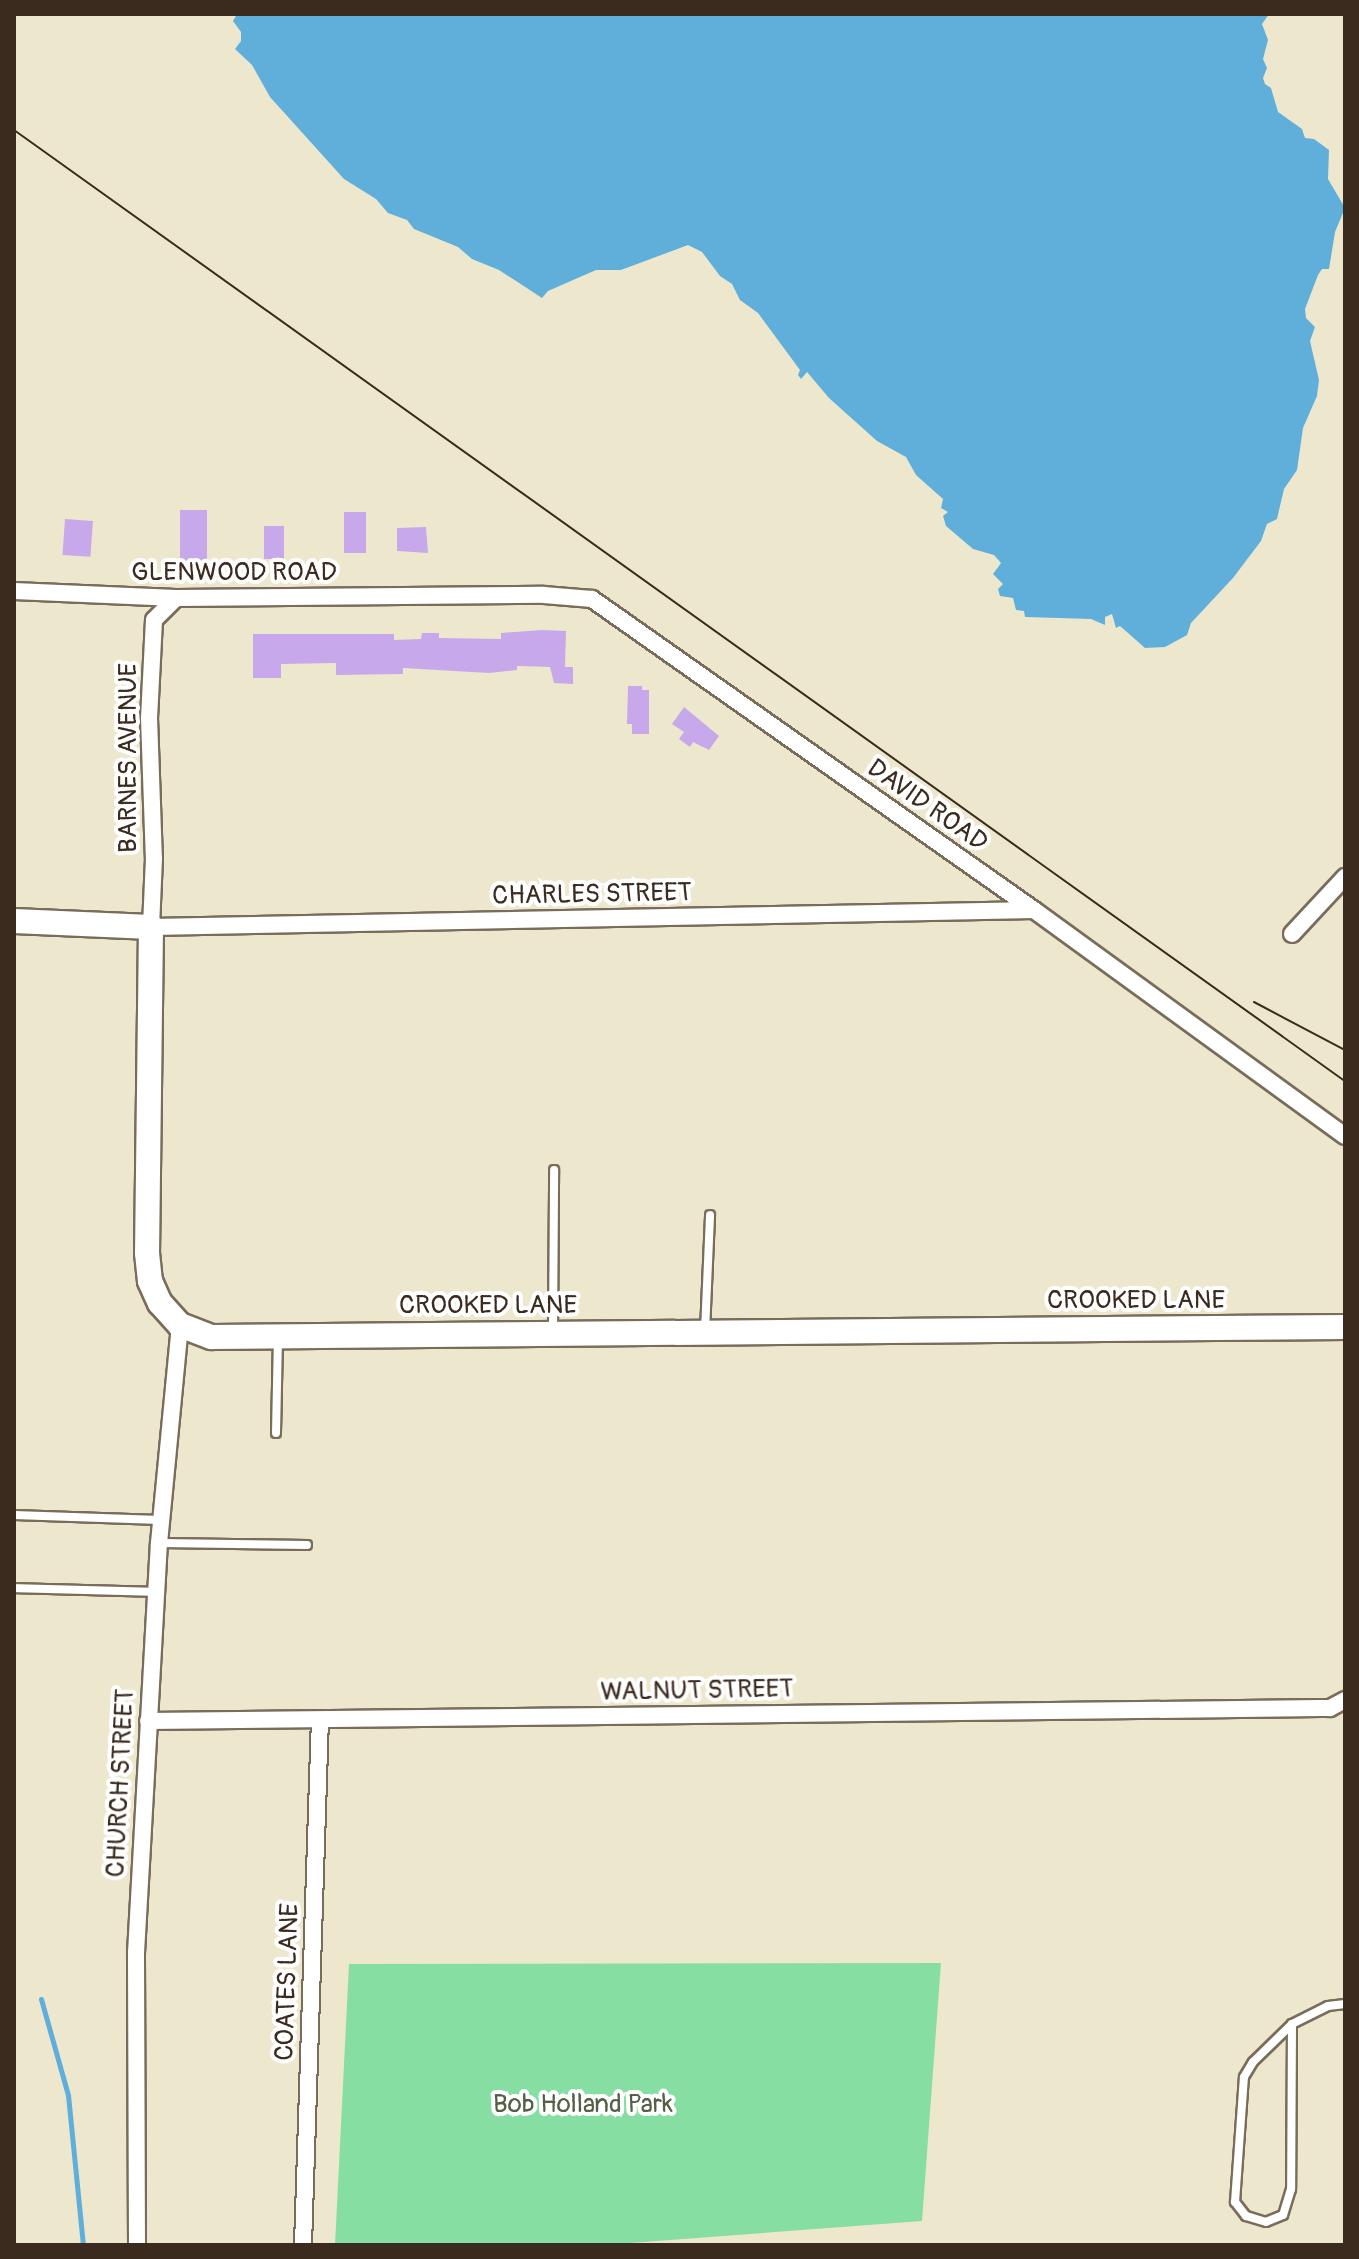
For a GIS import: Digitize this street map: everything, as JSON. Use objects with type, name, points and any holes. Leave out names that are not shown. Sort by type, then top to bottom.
[{"type":"street","name":"GLENWOOD ROAD","points":[[14,591],[176,598],[453,597]]},
{"type":"street","name":"DAVID ROAD","points":[[453,597],[544,595],[592,599],[1034,910],[1345,1136]]},
{"type":"street","name":"BARNES AVENUE","points":[[151,927],[154,858],[149,718],[154,620],[176,598]]},
{"type":"street","points":[[1292,934],[1345,877]]},
{"type":"street","name":"CHARLES STREET","points":[[151,927],[1034,910]]},
{"type":"street","points":[[14,921],[151,927],[147,1253],[150,1281],[160,1303],[180,1325]]},
{"type":"street","name":"CROOKED LANE","points":[[180,1325],[212,1337],[1345,1327]]},
{"type":"street","name":"CHURCH STREET","points":[[137,2245],[136,1953],[159,1543],[180,1325]]},
{"type":"street","name":"WALNUT STREET","points":[[148,1721],[1330,1708],[1345,1700]]},
{"type":"street","name":"COATES LANE","points":[[303,2245],[320,1720]]},
{"type":"lane","points":[[553,1333],[554,1170]]},
{"type":"lane","points":[[705,1332],[710,1215]]},
{"type":"lane","points":[[276,1433],[278,1335]]},
{"type":"lane","points":[[14,1515],[161,1520]]},
{"type":"lane","points":[[159,1543],[307,1545]]},
{"type":"lane","points":[[14,1588],[156,1592]]},
{"type":"lane","points":[[1292,2024],[1291,2189],[1283,2215],[1275,2220],[1255,2220],[1238,2210],[1235,2202],[1244,2077],[1265,2049],[1292,2024],[1328,2006],[1345,2004]]},
{"type":"green space","name":"Bob Holland Park","points":[[941,1963],[922,2221],[603,2245],[335,2245],[349,1964]]},
{"type":"water","points":[[237,14],[1269,14],[1262,24],[1268,40],[1263,59],[1267,68],[1263,78],[1265,84],[1271,88],[1278,112],[1302,129],[1305,138],[1314,139],[1329,150],[1328,179],[1345,208],[1335,232],[1329,269],[1322,269],[1318,275],[1305,309],[1306,318],[1315,327],[1310,341],[1319,380],[1317,396],[1303,428],[1297,470],[1284,489],[1277,519],[1267,524],[1261,541],[1233,578],[1191,623],[1187,635],[1165,647],[1145,648],[1120,626],[1116,628],[1112,614],[1105,617],[1105,625],[1091,619],[1025,617],[1024,611],[1016,610],[1013,598],[1000,596],[998,589],[1003,584],[993,574],[1001,563],[994,555],[973,549],[946,526],[943,516],[948,512],[941,508],[943,499],[916,475],[906,457],[877,441],[829,398],[807,372],[801,379],[798,375],[800,370],[758,313],[740,300],[732,284],[720,276],[702,252],[688,245],[621,270],[596,270],[548,291],[542,298],[499,270],[472,259],[458,247],[414,229],[407,220],[388,213],[376,199],[344,179],[270,97],[252,65],[235,49],[241,41],[241,32],[233,21]]},
{"type":"building","points":[[180,510],[207,510],[207,562],[180,562]]},
{"type":"building","points":[[344,512],[366,512],[366,553],[344,553]]},
{"type":"building","points":[[65,519],[93,521],[90,557],[62,555]]},
{"type":"building","points":[[264,526],[284,526],[284,559],[264,559]]},
{"type":"building","points":[[426,527],[428,553],[397,551],[397,528]]},
{"type":"building","points":[[566,631],[565,667],[573,667],[573,684],[554,683],[550,667],[517,666],[517,670],[489,673],[403,668],[403,674],[336,675],[336,663],[281,664],[281,678],[253,678],[253,634],[394,634],[394,640],[421,639],[422,633],[439,633],[439,638],[501,639],[501,633]]},
{"type":"building","points":[[628,686],[642,686],[642,690],[649,690],[649,734],[632,734],[632,724],[627,724]]},
{"type":"building","points":[[684,707],[719,736],[709,750],[693,742],[690,747],[679,739],[684,732],[672,724]]},
{"type":"waterway","points":[[41,1999],[68,2095],[83,2245]]},
{"type":"tram line","points":[[14,130],[1345,1081]]},
{"type":"tram line","points":[[1254,1002],[1345,1050]]}]
